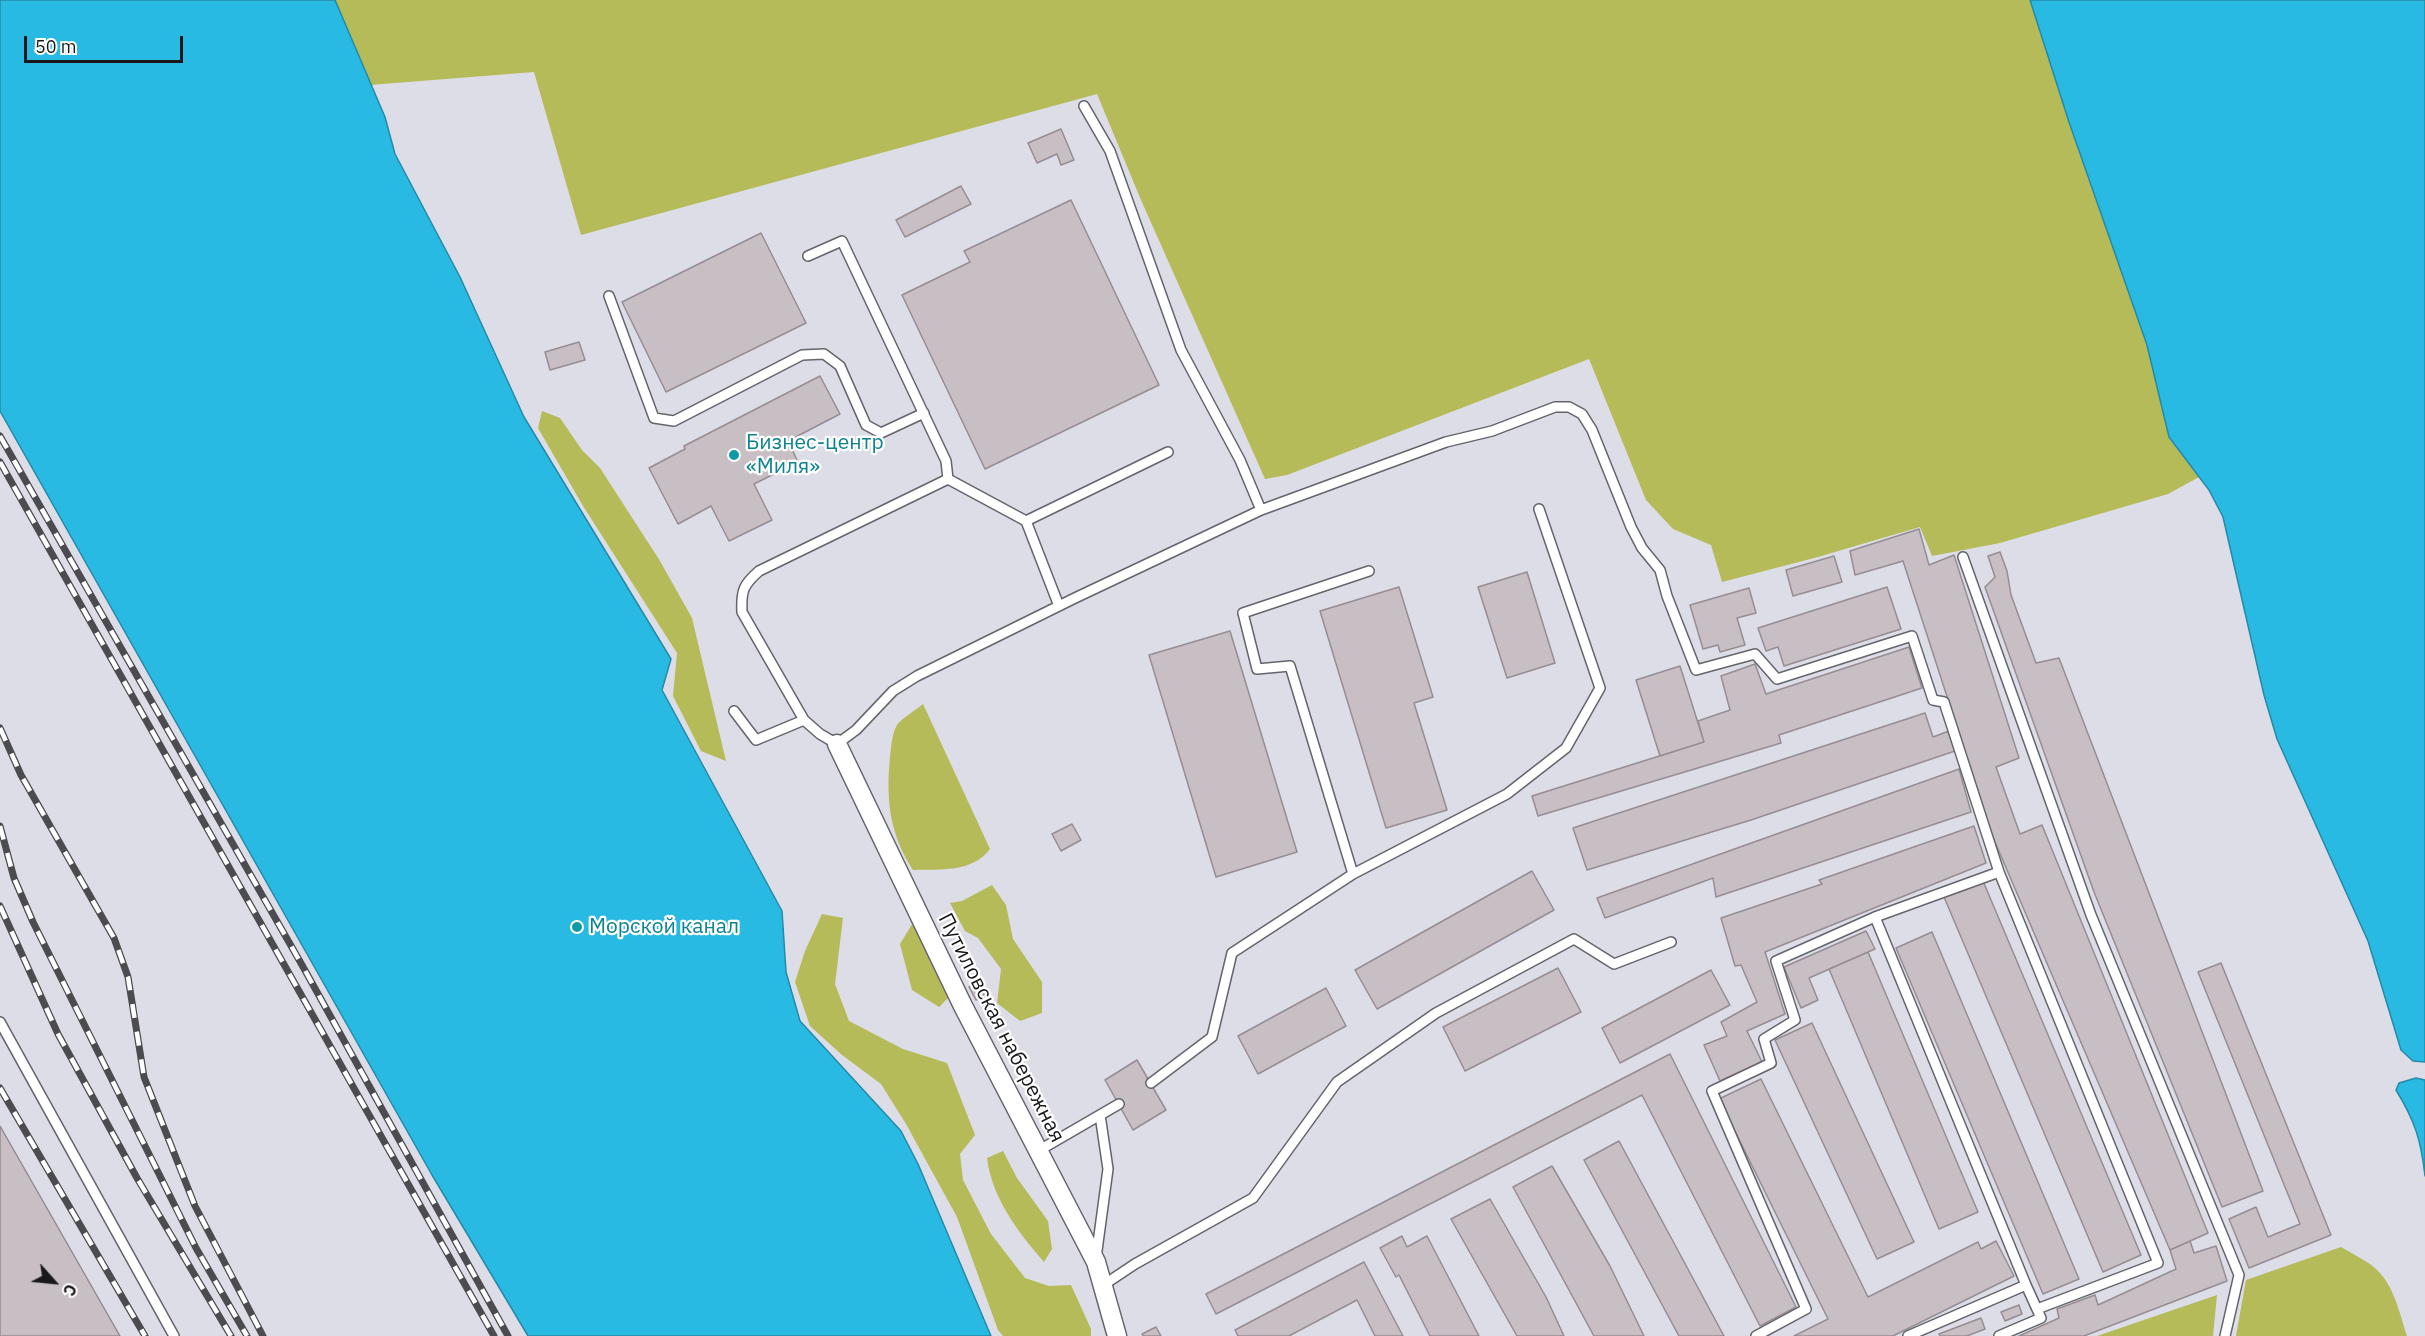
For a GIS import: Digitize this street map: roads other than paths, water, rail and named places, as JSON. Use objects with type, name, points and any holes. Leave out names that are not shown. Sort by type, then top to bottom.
[{"type":"street","name":"Путиловская набережная","points":[[837,744],[963,1006],[1096,1262],[1117,1336]]},
{"type":"lane","points":[[1084,106],[1110,151],[1181,350],[1240,460],[1261,510]]},
{"type":"lane","points":[[808,255],[842,241],[946,461],[948,479]]},
{"type":"lane","points":[[609,296],[654,418],[674,421],[802,355],[824,354],[840,366],[866,425],[881,433],[924,413]]},
{"type":"lane","points":[[948,479],[759,571],[746,582],[741,596],[742,612],[804,720],[820,734],[837,744],[856,730],[893,691],[917,676],[1261,510],[1446,442],[1492,431],[1555,407],[1569,407],[1582,414],[1592,430],[1631,527],[1642,548],[1660,570],[1667,596],[1696,670],[1755,654],[1777,679],[1912,636],[1933,699],[1944,702],[1999,872],[2158,1263],[2037,1309]]},
{"type":"lane","points":[[1026,521],[1168,452]]},
{"type":"lane","points":[[948,479],[1026,521],[1059,606]]},
{"type":"lane","points":[[1151,1083],[1212,1037],[1232,953],[1353,874],[1508,794],[1566,748],[1600,688],[1539,509]]},
{"type":"lane","points":[[1963,557],[2091,915],[2239,1275],[2225,1336]]},
{"type":"lane","points":[[1353,874],[1290,666],[1257,669],[1243,614],[1369,571]]},
{"type":"lane","points":[[734,711],[756,740],[804,720]]},
{"type":"lane","points":[[1756,1336],[1806,1309],[1712,1091],[1771,1064],[1764,1039],[1795,1020],[1776,961],[1875,917],[1999,872]]},
{"type":"lane","points":[[1875,917],[2041,1318],[1999,1336]]},
{"type":"lane","points":[[1102,1286],[1135,1264],[1253,1198],[1337,1083],[1436,1013],[1574,939],[1614,964],[1671,942]]},
{"type":"lane","points":[[0,1022],[174,1336]]},
{"type":"lane","points":[[1038,1150],[1119,1104]]},
{"type":"lane","points":[[1096,1262],[1108,1169],[1100,1115]]},
{"type":"lane","points":[[1908,1336],[2026,1285]]},
{"type":"water","name":"Морской канал","points":[[0,0],[335,0],[385,117],[395,154],[460,277],[524,417],[671,659],[662,690],[782,911],[786,972],[800,1021],[901,1131],[918,1164],[991,1336],[528,1336],[432,1175],[0,411]]},
{"type":"water","points":[[2030,0],[2425,0],[2425,1062],[2413,1061],[2401,1050],[2368,941],[2277,739],[2264,695],[2223,517],[2209,490],[2169,437],[2147,345],[2069,122]]},
{"type":"water","points":[[2416,1078],[2425,1080],[2425,1176],[2416,1131],[2396,1090],[2399,1083]]},
{"type":"railway","points":[[0,436],[302,965],[508,1336]]},
{"type":"railway","points":[[0,462],[494,1336]]},
{"type":"railway","points":[[0,728],[21,775],[114,938],[128,977],[144,1077],[195,1206],[263,1336]]},
{"type":"railway","points":[[0,826],[14,878],[33,922],[196,1248],[247,1336]]},
{"type":"railway","points":[[0,906],[58,1034],[137,1178],[231,1336]]},
{"type":"railway","points":[[0,1088],[145,1336]]},
{"type":"place","name":"Бизнес-центр «Миля»","points":[[734,455]]},
{"type":"place","name":"Морской канал","points":[[577,927]]}]
